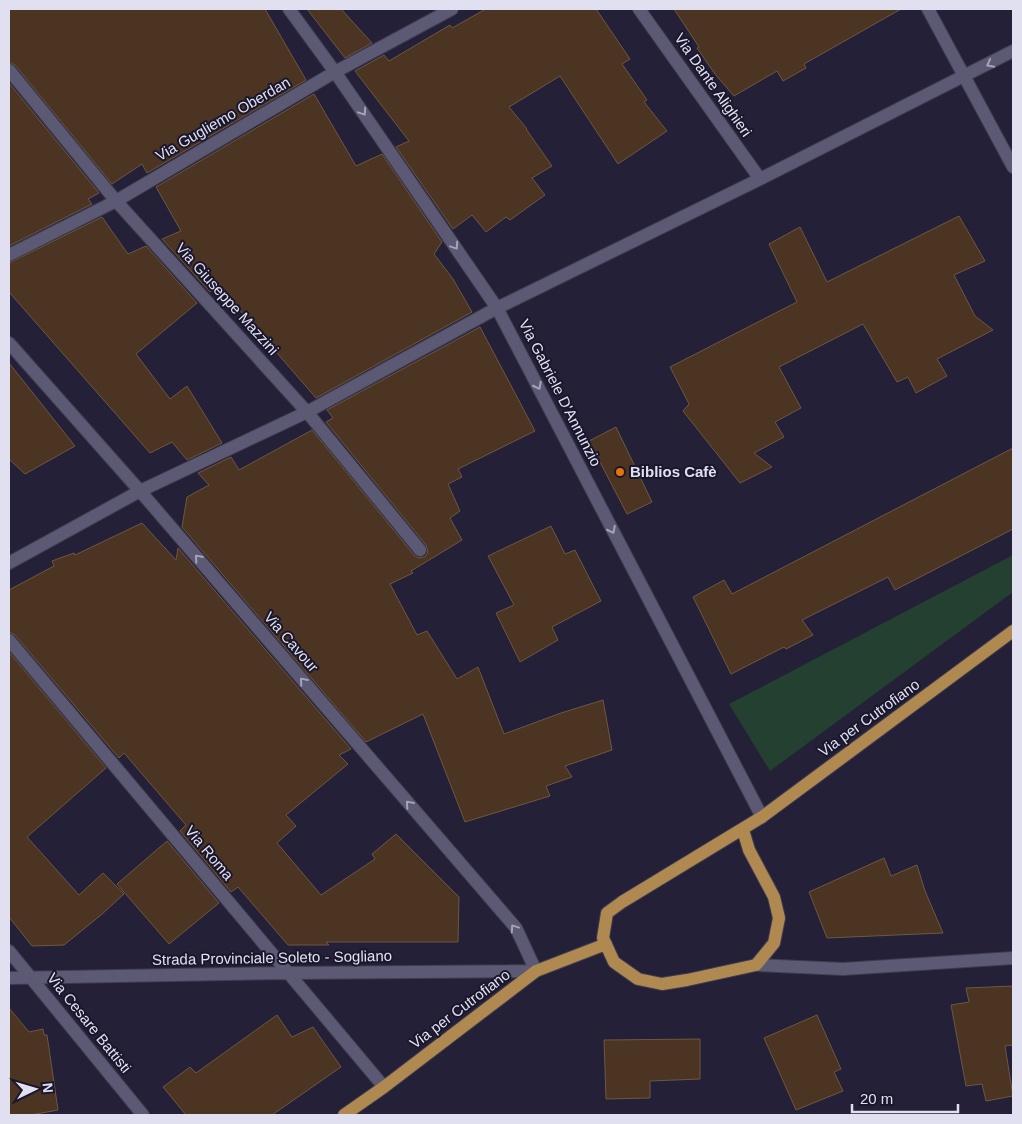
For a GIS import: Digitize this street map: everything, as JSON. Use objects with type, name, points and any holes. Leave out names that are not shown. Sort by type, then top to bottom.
[{"type":"main road","name":"Via per Cutrofiano","points":[[344,1115],[384,1087],[536,971],[606,944],[603,938],[607,914],[622,902],[762,817],[1013,631]]},
{"type":"main road","points":[[606,944],[614,962],[638,979],[662,984],[756,965],[774,943],[779,918],[774,897],[749,850],[743,830]]},
{"type":"street","name":"Via Gabriele D'Annunzio","points":[[290,9],[497,308],[762,817]]},
{"type":"street","name":"Via Gugliemo Oberdan","points":[[9,255],[116,201],[335,72],[452,9]]},
{"type":"street","name":"Via Dante Alighieri","points":[[639,9],[760,179]]},
{"type":"street","points":[[928,9],[966,76],[1013,167]]},
{"type":"street","points":[[9,563],[140,491],[307,412],[497,308],[760,179],[1013,51]]},
{"type":"street","name":"Via Giuseppe Mazzini","points":[[9,70],[116,201],[307,412],[420,550]]},
{"type":"street","name":"Via Cavour","points":[[9,343],[140,491],[516,928],[536,971]]},
{"type":"street","name":"Via Roma","points":[[9,640],[384,1087]]},
{"type":"street","name":"Via Cesare Battisti","points":[[9,951],[143,1115]]},
{"type":"street","points":[[756,965],[843,969],[1013,958]]},
{"type":"street","name":"Strada Provinciale Soleto - Sogliano","points":[[9,978],[536,971]]},
{"type":"green space","points":[[1013,555],[1013,592],[770,771],[729,704]]},
{"type":"building","points":[[9,9],[265,9],[306,80],[147,173],[142,164],[112,184],[15,65],[9,62]]},
{"type":"building","points":[[307,9],[341,9],[372,43],[345,58]]},
{"type":"building","points":[[486,9],[596,9],[630,59],[622,64],[647,100],[644,102],[667,131],[618,164],[560,76],[509,107],[527,129],[552,166],[532,178],[545,195],[510,220],[506,217],[486,232],[472,215],[453,229],[396,147],[409,141],[355,71],[384,55],[389,61],[450,25],[452,28]]},
{"type":"building","points":[[674,9],[901,9],[804,64],[806,68],[783,81],[777,71],[734,96],[715,74],[697,48],[699,47]]},
{"type":"building","points":[[9,83],[99,193],[88,199],[92,204],[9,246]]},
{"type":"building","points":[[314,94],[356,166],[382,154],[442,242],[434,254],[453,279],[472,312],[316,398],[218,285],[210,292],[162,239],[181,231],[156,187]]},
{"type":"building","points":[[959,216],[985,261],[954,275],[975,316],[993,330],[937,359],[947,376],[916,393],[908,377],[897,382],[863,324],[779,367],[801,408],[775,422],[784,437],[754,453],[772,467],[740,483],[683,411],[689,404],[670,367],[797,302],[769,244],[800,227],[827,282]]},
{"type":"building","points":[[102,217],[128,254],[146,246],[197,303],[136,354],[170,399],[187,386],[222,443],[187,460],[172,442],[150,453],[9,292],[9,263]]},
{"type":"building","points":[[480,327],[535,431],[458,469],[462,477],[448,484],[460,511],[450,518],[462,540],[411,571],[413,573],[390,584],[417,635],[427,631],[457,679],[478,667],[504,734],[603,700],[612,750],[565,766],[572,777],[546,786],[550,796],[465,822],[423,714],[366,742],[182,527],[187,497],[209,485],[198,473],[231,457],[239,470],[312,430],[414,555],[418,558],[425,557],[428,552],[426,545],[326,422],[333,418],[327,410]]},
{"type":"building","points":[[9,363],[75,446],[25,474],[9,459]]},
{"type":"building","points":[[616,427],[652,502],[627,514],[589,441]]},
{"type":"building","points":[[1013,448],[1013,529],[895,590],[888,577],[802,620],[813,635],[786,649],[784,647],[731,674],[693,597],[724,580],[732,594]]},
{"type":"building","points":[[142,523],[176,560],[178,548],[351,749],[339,755],[348,764],[286,815],[296,826],[277,843],[321,895],[375,859],[372,854],[396,834],[459,897],[458,942],[326,942],[329,945],[288,945],[238,887],[231,892],[180,831],[186,825],[124,753],[119,758],[15,635],[9,632],[9,590],[54,566],[52,561],[74,553],[75,555]]},
{"type":"building","points":[[551,526],[565,554],[575,550],[601,601],[552,627],[558,640],[520,662],[496,613],[514,605],[488,556]]},
{"type":"building","points":[[9,652],[106,768],[27,837],[79,895],[103,873],[124,894],[64,945],[32,946],[9,917]]},
{"type":"building","points":[[167,841],[219,903],[169,944],[117,884]]},
{"type":"building","points":[[884,858],[891,876],[917,865],[925,891],[943,933],[827,938],[809,892]]},
{"type":"building","points":[[1013,986],[1013,1045],[1005,1046],[1013,1096],[986,1101],[982,1084],[966,1086],[951,1005],[969,1002],[966,988]]},
{"type":"building","points":[[9,1008],[29,1032],[43,1029],[44,1035],[47,1035],[58,1110],[31,1115],[9,1115]]},
{"type":"building","points":[[277,1015],[292,1037],[313,1027],[341,1067],[272,1115],[186,1115],[163,1087],[190,1067],[196,1073]]},
{"type":"building","points":[[817,1015],[841,1069],[834,1072],[843,1091],[796,1110],[764,1038]]},
{"type":"building","points":[[700,1039],[700,1079],[650,1081],[650,1098],[606,1099],[604,1040]]},
{"type":"place","name":"Biblios Cafè","points":[[620,472]]}]
